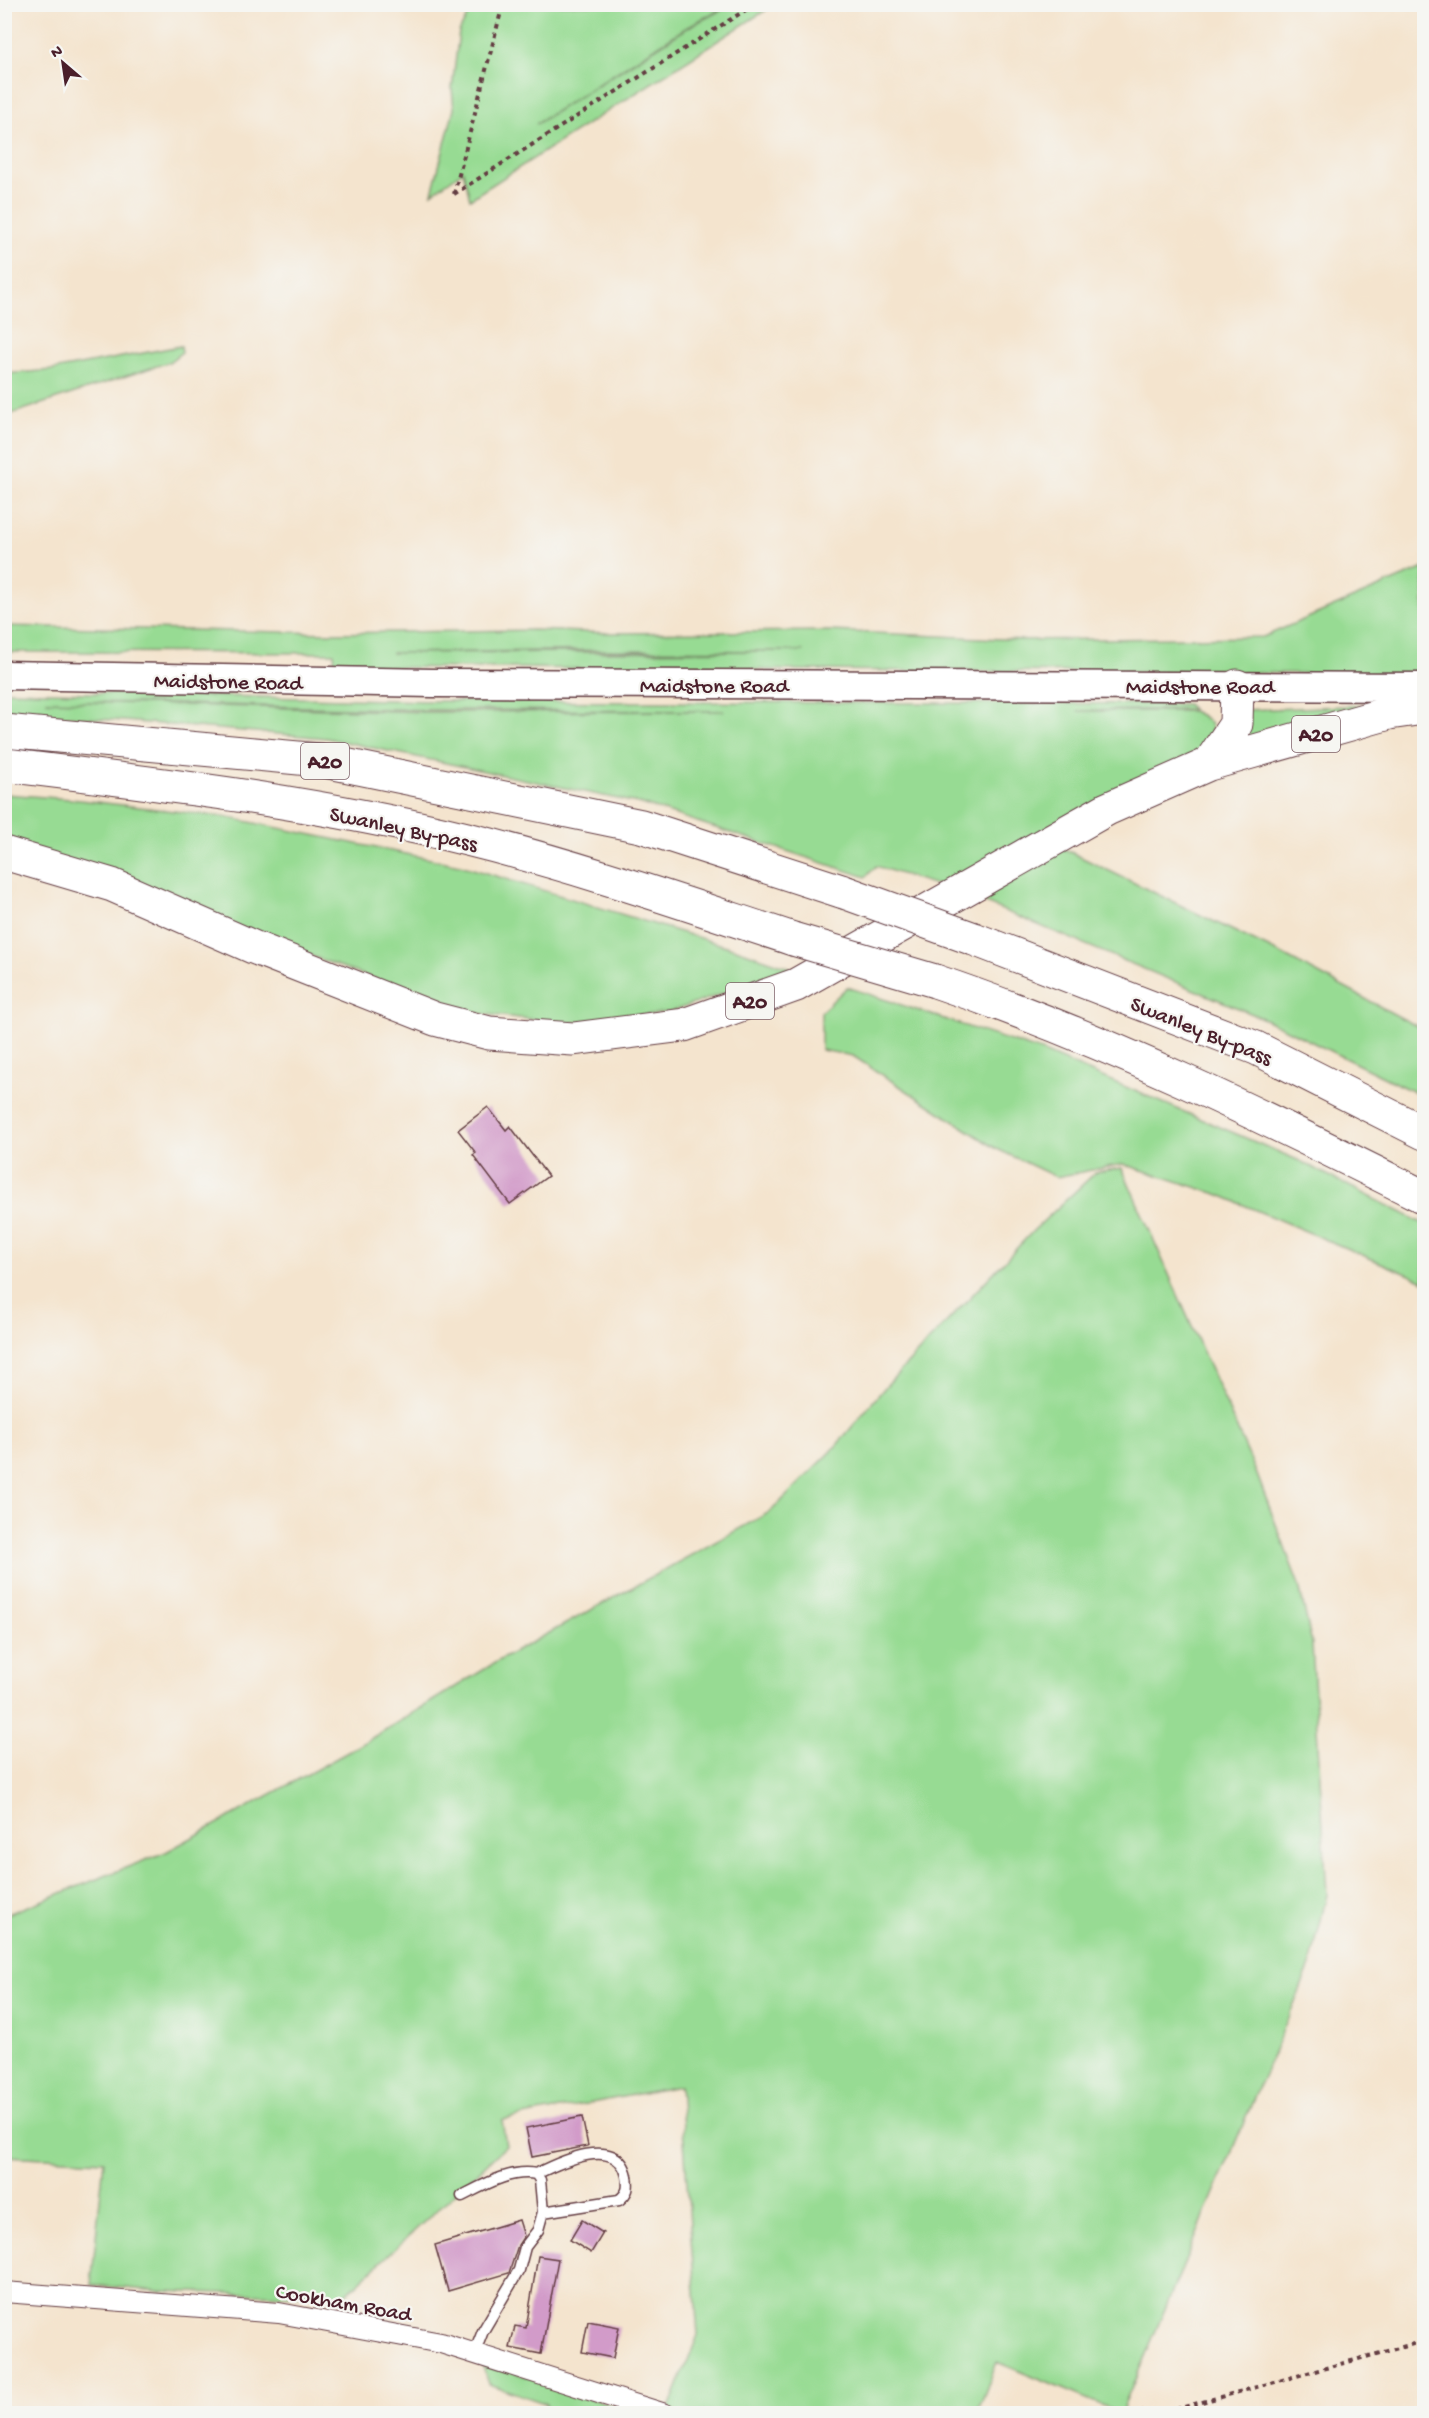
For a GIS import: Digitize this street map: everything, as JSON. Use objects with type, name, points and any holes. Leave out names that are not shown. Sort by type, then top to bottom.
[{"type":"highway","points":[[1209,764],[1236,724],[1238,686]]},
{"type":"highway","name":"A20","points":[[4,853],[112,885],[253,947],[435,1019],[489,1033],[573,1039],[684,1026],[796,985],[1107,809],[1209,764],[1389,713],[1425,708]]},
{"type":"highway","name":"Swanley By-pass","points":[[4,731],[320,760],[641,826],[844,892],[974,939],[1256,1048],[1425,1133]]},
{"type":"highway","name":"Swanley By-pass","points":[[4,765],[277,800],[471,840],[646,890],[793,939],[999,1002],[1254,1112],[1425,1197]]},
{"type":"main road","name":"Maidstone Road","points":[[4,675],[398,683],[1425,687]]},
{"type":"street","name":"Cookham Road","points":[[4,2292],[279,2313],[441,2343],[665,2414]]},
{"type":"lane","points":[[462,2196],[489,2183],[520,2173],[536,2174],[556,2163],[605,2153],[614,2156],[627,2174],[628,2189],[626,2195],[619,2200],[543,2212]]},
{"type":"lane","points":[[474,2354],[483,2331],[519,2270],[525,2247],[538,2230],[543,2212],[540,2180],[536,2174]]},
{"type":"path","points":[[503,4],[453,194],[755,4]]},
{"type":"path","points":[[1122,2414],[1173,2410],[1425,2341]]},
{"type":"green space","points":[[473,5],[729,5],[692,24],[536,124],[692,25],[732,5],[774,5],[470,199],[463,171],[432,193],[454,109],[452,89],[459,32]]},
{"type":"green space","points":[[181,346],[182,352],[169,362],[5,416],[5,374],[53,370]]},
{"type":"green space","points":[[1424,568],[1424,674],[335,667],[334,653],[5,652],[5,626],[332,633],[533,630],[611,633],[831,631],[1023,640],[1263,637]],"holes":[[[611,650],[804,651],[391,653]]]},
{"type":"green space","points":[[5,691],[430,701],[1187,704],[1192,709],[1077,711],[1192,711],[1206,718],[1212,731],[1203,750],[942,887],[876,866],[866,877],[642,804],[326,738],[5,711]],"holes":[[[46,701],[431,710],[724,711],[430,712]]]},
{"type":"green space","points":[[1373,705],[1247,749],[1244,710]]},
{"type":"green space","points":[[4,794],[71,799],[225,817],[460,865],[736,949],[794,969],[670,1012],[567,1023],[464,1012],[5,844]]},
{"type":"green space","points":[[1062,848],[1283,955],[1424,1030],[1424,1097],[1267,1020],[973,898]]},
{"type":"green space","points":[[847,987],[1041,1051],[1300,1161],[1424,1224],[1424,1281],[1220,1195],[1123,1164],[1056,1177],[997,1149],[853,1056],[821,1050],[821,1012]]},
{"type":"green space","points":[[1122,1168],[1256,1472],[1299,1585],[1312,1644],[1327,1895],[1310,1966],[1121,2413],[997,2362],[977,2413],[667,2413],[698,2335],[680,2086],[502,2120],[506,2146],[343,2297],[159,2291],[91,2285],[104,2161],[5,2156],[5,1915],[166,1852],[357,1747],[498,1661],[770,1512],[831,1452],[886,1386],[1034,1230],[1096,1172]]},
{"type":"green space","points":[[481,2361],[634,2413],[545,2413],[547,2404],[489,2384]]},
{"type":"building","points":[[488,1107],[506,1130],[510,1126],[548,1176],[510,1204],[473,1155],[476,1153],[458,1130]]},
{"type":"building","points":[[582,2117],[588,2146],[532,2157],[526,2128]]},
{"type":"building","points":[[519,2220],[524,2236],[518,2245],[509,2273],[448,2291],[435,2245]]},
{"type":"building","points":[[582,2220],[603,2233],[591,2253],[570,2240]]},
{"type":"building","points":[[538,2256],[558,2259],[541,2354],[510,2348],[515,2326],[526,2328]]},
{"type":"building","points":[[588,2321],[619,2327],[613,2358],[582,2352]]}]
